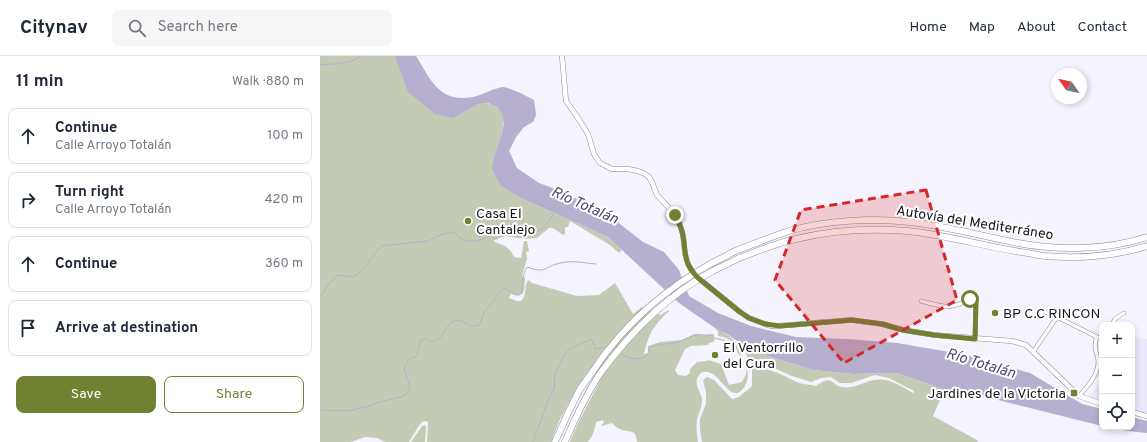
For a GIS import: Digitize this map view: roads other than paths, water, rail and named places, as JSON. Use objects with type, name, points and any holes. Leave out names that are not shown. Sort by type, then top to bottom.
[{"type":"highway","name":"Autovía del Mediterráneo","points":[[555,442],[580,389],[609,348],[654,302],[706,266],[762,240],[791,230],[816,225],[875,220],[910,222],[946,227],[1019,243],[1045,246],[1088,247],[1109,245],[1140,239],[1147,236]]},
{"type":"highway","name":"Autovía del Mediterráneo","points":[[566,442],[587,394],[599,375],[630,337],[658,309],[685,288],[710,272],[767,247],[820,234],[878,229],[908,231],[943,236],[1002,249],[1045,256],[1090,256],[1147,247]]},
{"type":"street","points":[[562,56],[566,101],[588,134],[594,154],[600,163],[612,169],[628,169],[645,174],[652,182],[657,195],[670,209],[679,222],[683,235],[685,254],[692,271],[697,277],[749,318],[765,324],[780,326],[852,320],[882,324],[903,330],[934,335],[1012,342],[1026,345],[1079,396],[1099,403]]},
{"type":"street","points":[[921,301],[951,307],[960,305],[973,297],[976,302],[975,339]]},
{"type":"street","points":[[1045,312],[1097,337],[1094,348],[1098,360],[1098,369],[1079,396]]},
{"type":"street","points":[[1114,322],[1115,319],[1124,313]]},
{"type":"street","points":[[1032,352],[1057,317]]},
{"type":"street","points":[[1135,413],[1147,416]]},
{"type":"water","name":"Río Totalán","points":[[395,56],[416,56],[437,88],[452,96],[461,98],[473,97],[506,87],[534,100],[536,115],[533,122],[524,127],[516,137],[509,151],[517,168],[539,183],[566,193],[615,220],[643,242],[664,252],[679,270],[689,296],[718,313],[751,326],[796,337],[897,343],[967,355],[1030,373],[1082,404],[1099,408],[1099,425],[962,391],[954,393],[897,373],[853,374],[813,370],[771,357],[740,343],[679,303],[608,237],[523,199],[501,186],[492,169],[504,123],[502,114],[498,108],[488,103],[478,104],[454,118],[435,114],[408,92]]},
{"type":"water","points":[[1135,418],[1147,421],[1147,433],[1123,430],[1135,430]]},
{"type":"waterway","points":[[320,65],[353,61],[361,56]]},
{"type":"waterway","points":[[320,297],[337,275],[354,277],[358,274],[381,246],[428,241],[442,234],[453,232],[464,241],[476,241],[485,238],[502,225],[518,233],[532,234],[543,227],[554,213]]},
{"type":"waterway","points":[[320,410],[347,411],[401,397],[408,393],[410,387],[404,368],[409,359],[417,356],[420,341],[425,339],[433,342],[440,338],[451,322],[460,320],[470,326],[478,326],[485,311],[503,288],[518,294],[522,291],[523,279],[527,267],[542,270],[564,262],[596,264]]},
{"type":"waterway","points":[[719,334],[723,331]]},
{"type":"waterway","points":[[620,352],[628,358],[643,358],[648,353],[650,347],[675,343],[694,335],[713,335]]},
{"type":"waterway","points":[[533,442],[548,400],[554,389],[555,373],[568,350],[592,339],[595,349],[606,347]]},
{"type":"place","name":"Casa El Cantalejo","points":[[468,221]]},
{"type":"place","name":"BP C.C RINCON","points":[[995,313]]},
{"type":"place","name":"El Ventorrillo del Cura","points":[[715,355]]},
{"type":"place","name":"Jardines de la Victoria","points":[[1074,393]]}]
